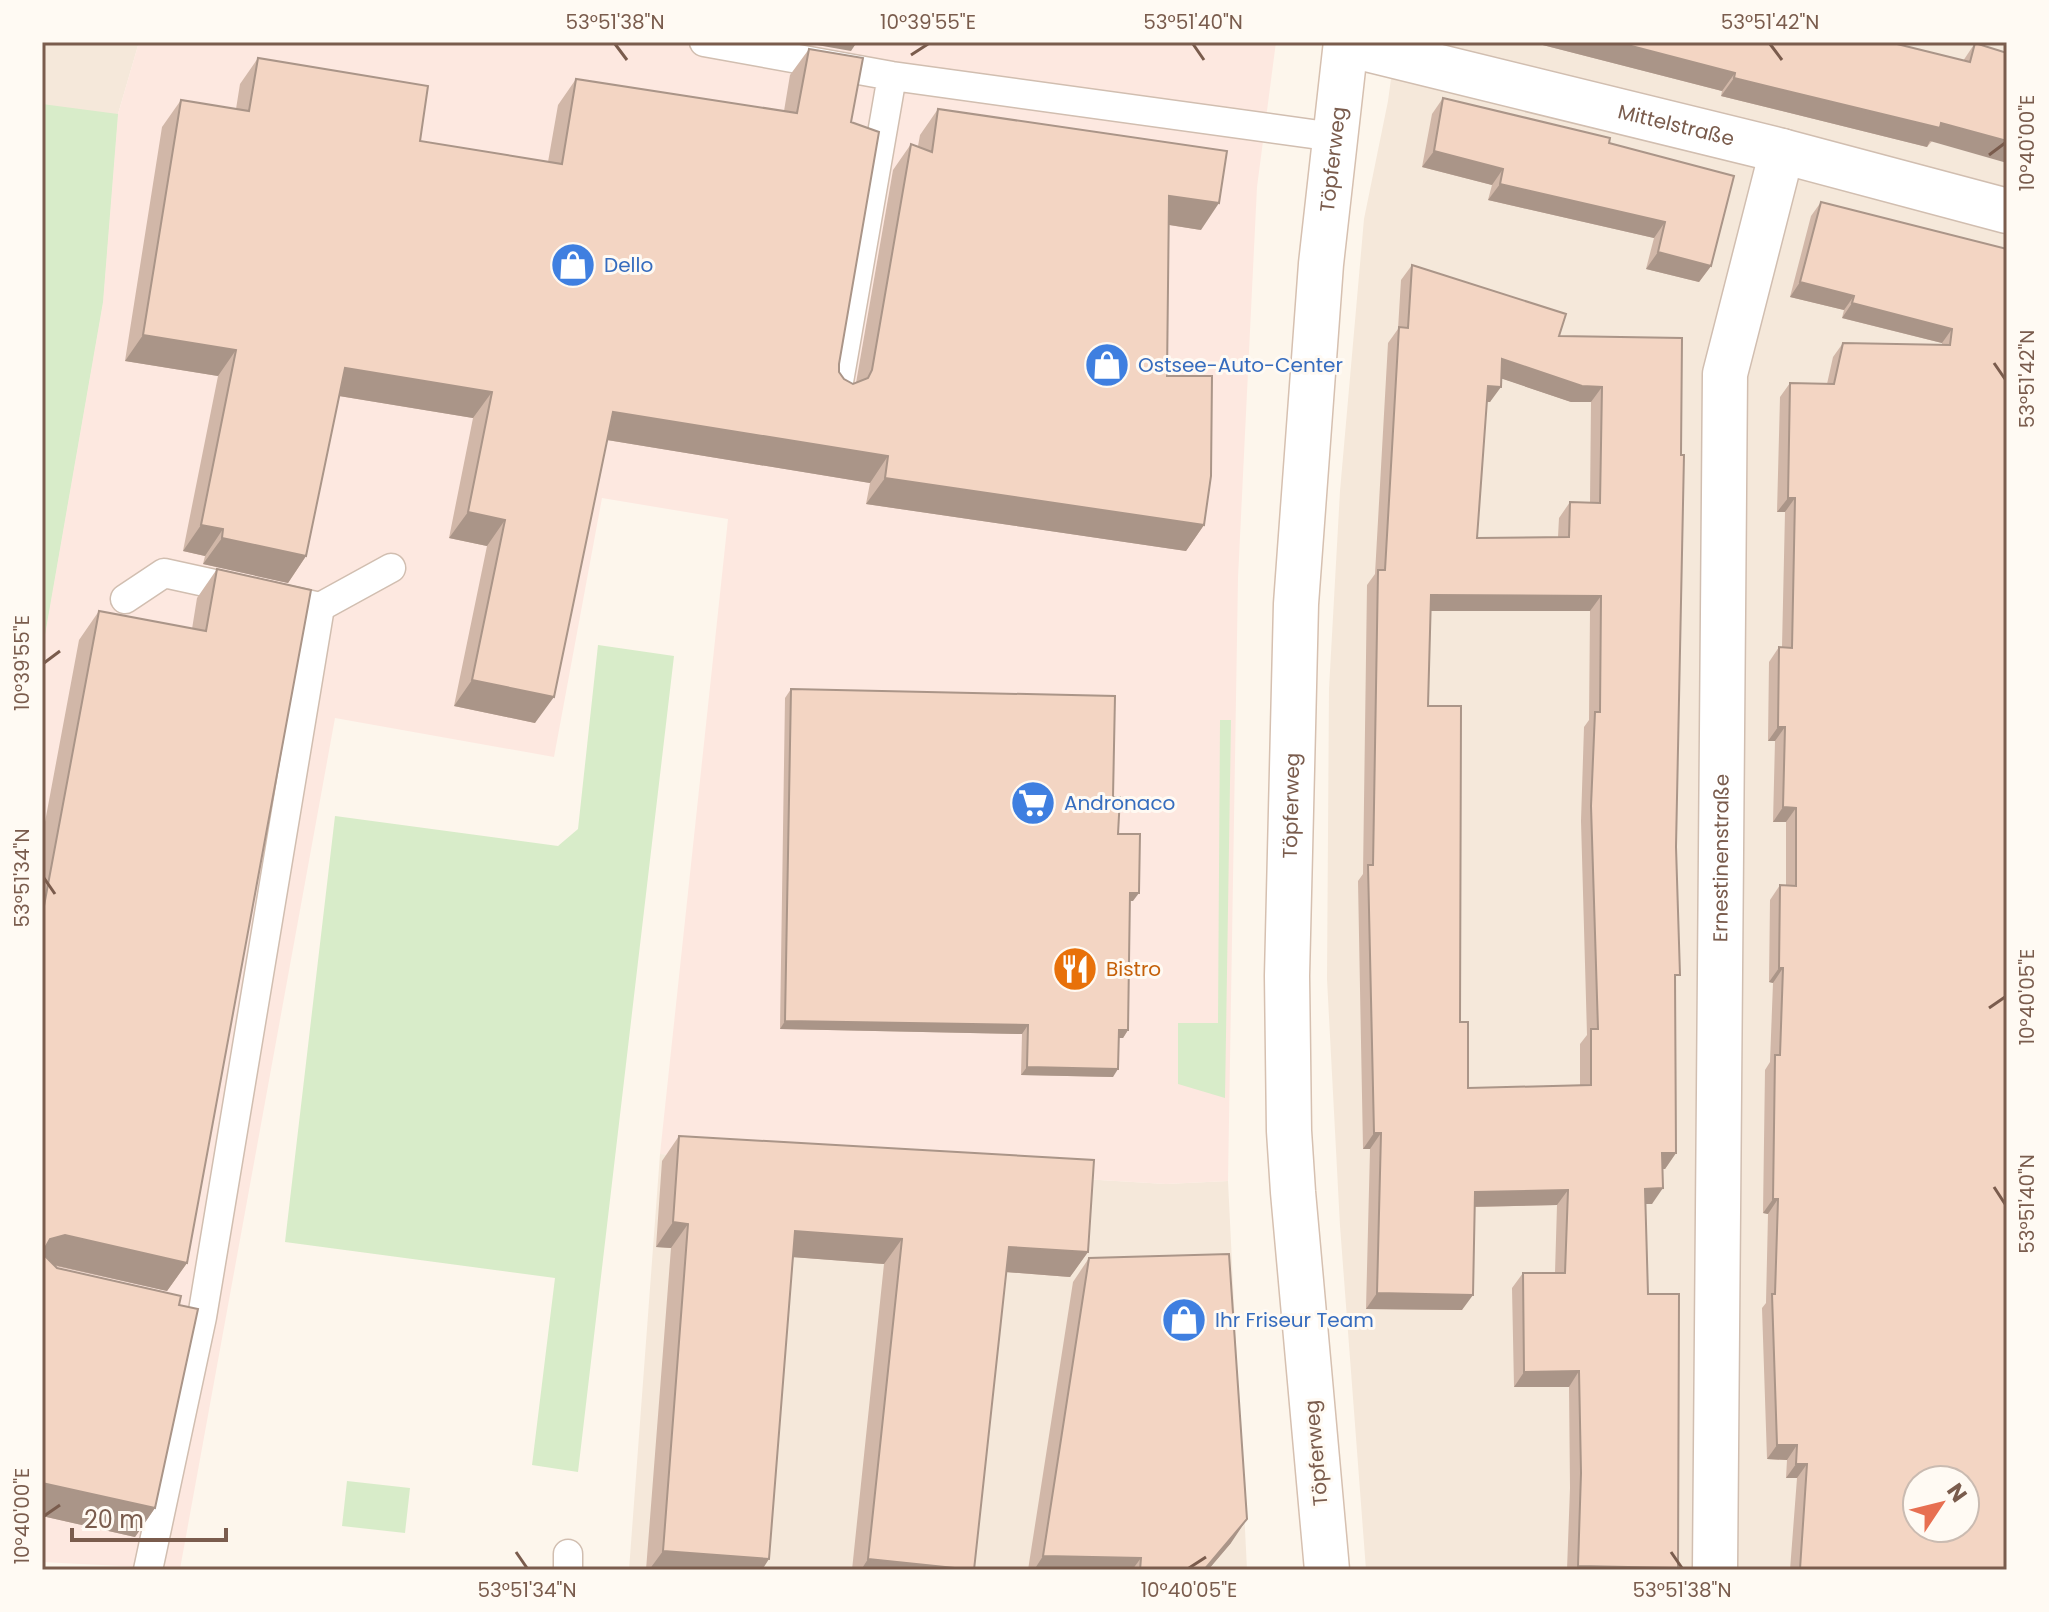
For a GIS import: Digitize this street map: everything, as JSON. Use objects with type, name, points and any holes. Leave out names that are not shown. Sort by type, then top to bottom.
[{"type":"street","name":"Töpferweg","points":[[1327,1570],[1293,1192],[1287,976],[1296,604],[1308,423],[1334,137],[1346,43]]},
{"type":"street","name":"Mittelstraße","points":[[1346,43],[1782,151],[2007,211]]},
{"type":"street","name":"Ernestinenstraße","points":[[1715,1570],[1725,374],[1782,151]]},
{"type":"lane","points":[[704,42],[892,76],[1334,137]]},
{"type":"lane","points":[[837,393],[892,76]]},
{"type":"lane","points":[[125,599],[164,573],[320,607],[391,568]]},
{"type":"lane","points":[[148,1570],[202,1317],[320,607]]},
{"type":"lane","points":[[173,1310],[202,1317]]},
{"type":"shaded area","points":[[42,42],[139,42],[118,114],[103,302],[42,652]]},
{"type":"shaded area","points":[[139,42],[1276,42],[1257,187],[1238,578],[1228,1181],[1166,1184],[660,1154],[728,519],[602,498],[554,757],[335,718],[180,1569],[42,1562],[42,652],[103,302],[118,114]]},
{"type":"shaded area","points":[[1396,42],[2007,42],[2007,1570],[1366,1570],[1340,1226],[1327,979],[1329,689],[1340,491],[1364,219],[1388,101]]},
{"type":"shaded area","points":[[660,1154],[1166,1184],[1228,1181],[1247,1570],[629,1570]]},
{"type":"green space","points":[[42,104],[118,114],[103,302],[42,652]]},
{"type":"green space","points":[[598,645],[674,656],[578,1472],[532,1465],[555,1278],[285,1242],[335,816],[558,846],[578,829]]},
{"type":"green space","points":[[1220,720],[1231,720],[1225,1098],[1178,1084],[1178,1023],[1218,1023]]},
{"type":"green space","points":[[347,1481],[410,1488],[405,1533],[342,1526]]},
{"type":"building","points":[[1616,42],[1889,42],[1970,62],[1975,43],[2007,53],[2007,141],[1941,123],[1940,128],[1734,78],[1735,73]]},
{"type":"building","points":[[809,49],[863,58],[851,122],[879,132],[839,364],[839,372],[853,384],[868,378],[872,370],[911,144],[932,152],[938,109],[1227,151],[1219,203],[1169,196],[1167,376],[1212,376],[1211,476],[1204,525],[885,478],[888,456],[613,412],[554,697],[472,680],[505,520],[468,512],[492,392],[345,368],[306,556],[222,538],[223,529],[201,525],[236,350],[143,335],[181,100],[249,111],[258,58],[428,86],[420,141],[562,164],[576,79],[797,113]]},
{"type":"building","points":[[1443,98],[1610,138],[1609,143],[1734,176],[1711,266],[1658,252],[1665,222],[1500,184],[1503,169],[1434,151]]},
{"type":"building","points":[[1821,202],[2007,249],[2007,1570],[1800,1569],[1807,1464],[1796,1464],[1797,1445],[1777,1445],[1772,1294],[1775,1294],[1778,1199],[1773,1199],[1775,1055],[1780,1055],[1783,968],[1779,968],[1780,885],[1796,886],[1796,808],[1783,807],[1785,727],[1778,727],[1779,647],[1792,648],[1795,498],[1788,498],[1790,383],[1834,384],[1843,343],[1950,345],[1952,329],[1852,303],[1854,296],[1800,282]]},
{"type":"building","points":[[1412,265],[1566,314],[1559,336],[1682,338],[1681,455],[1684,455],[1676,847],[1680,975],[1675,975],[1676,1153],[1662,1153],[1663,1188],[1645,1189],[1648,1294],[1679,1294],[1678,1568],[1578,1566],[1581,1473],[1579,1371],[1524,1372],[1523,1273],[1565,1273],[1568,1190],[1475,1192],[1473,1295],[1377,1293],[1381,1133],[1374,1133],[1368,865],[1373,865],[1378,570],[1385,570],[1399,327],[1408,328]],"holes":[[[1502,359],[1582,386],[1602,387],[1600,503],[1570,502],[1569,537],[1477,538],[1488,386],[1501,387]],[[1431,595],[1601,596],[1600,712],[1595,712],[1591,806],[1598,1029],[1591,1029],[1591,1085],[1468,1088],[1468,1022],[1460,1022],[1461,706],[1428,706]]]},
{"type":"building","points":[[217,569],[311,590],[187,1263],[65,1235],[50,1239],[45,1248],[46,1257],[57,1268],[181,1296],[179,1305],[198,1309],[155,1508],[42,1483],[42,906],[99,611],[206,631]]},
{"type":"building","points":[[791,689],[1115,696],[1113,797],[1120,797],[1118,834],[1140,834],[1139,893],[1130,893],[1128,1030],[1119,1030],[1118,1069],[1027,1067],[1028,1025],[785,1021]]},
{"type":"building","points":[[679,1136],[1094,1160],[1088,1252],[1009,1247],[974,1570],[868,1559],[902,1239],[795,1231],[769,1559],[663,1551],[688,1224],[673,1222]]},
{"type":"building","points":[[1229,1254],[1247,1519],[1204,1570],[1140,1570],[1141,1558],[1043,1556],[1089,1258]]},
{"type":"place","name":"Dello","points":[[573,265]]},
{"type":"place","name":"Ostsee-Auto-Center","points":[[1107,365]]},
{"type":"place","name":"Andronaco","points":[[1033,803]]},
{"type":"place","name":"Bistro","points":[[1075,969]]},
{"type":"place","name":"Ihr Friseur Team","points":[[1184,1320]]}]
